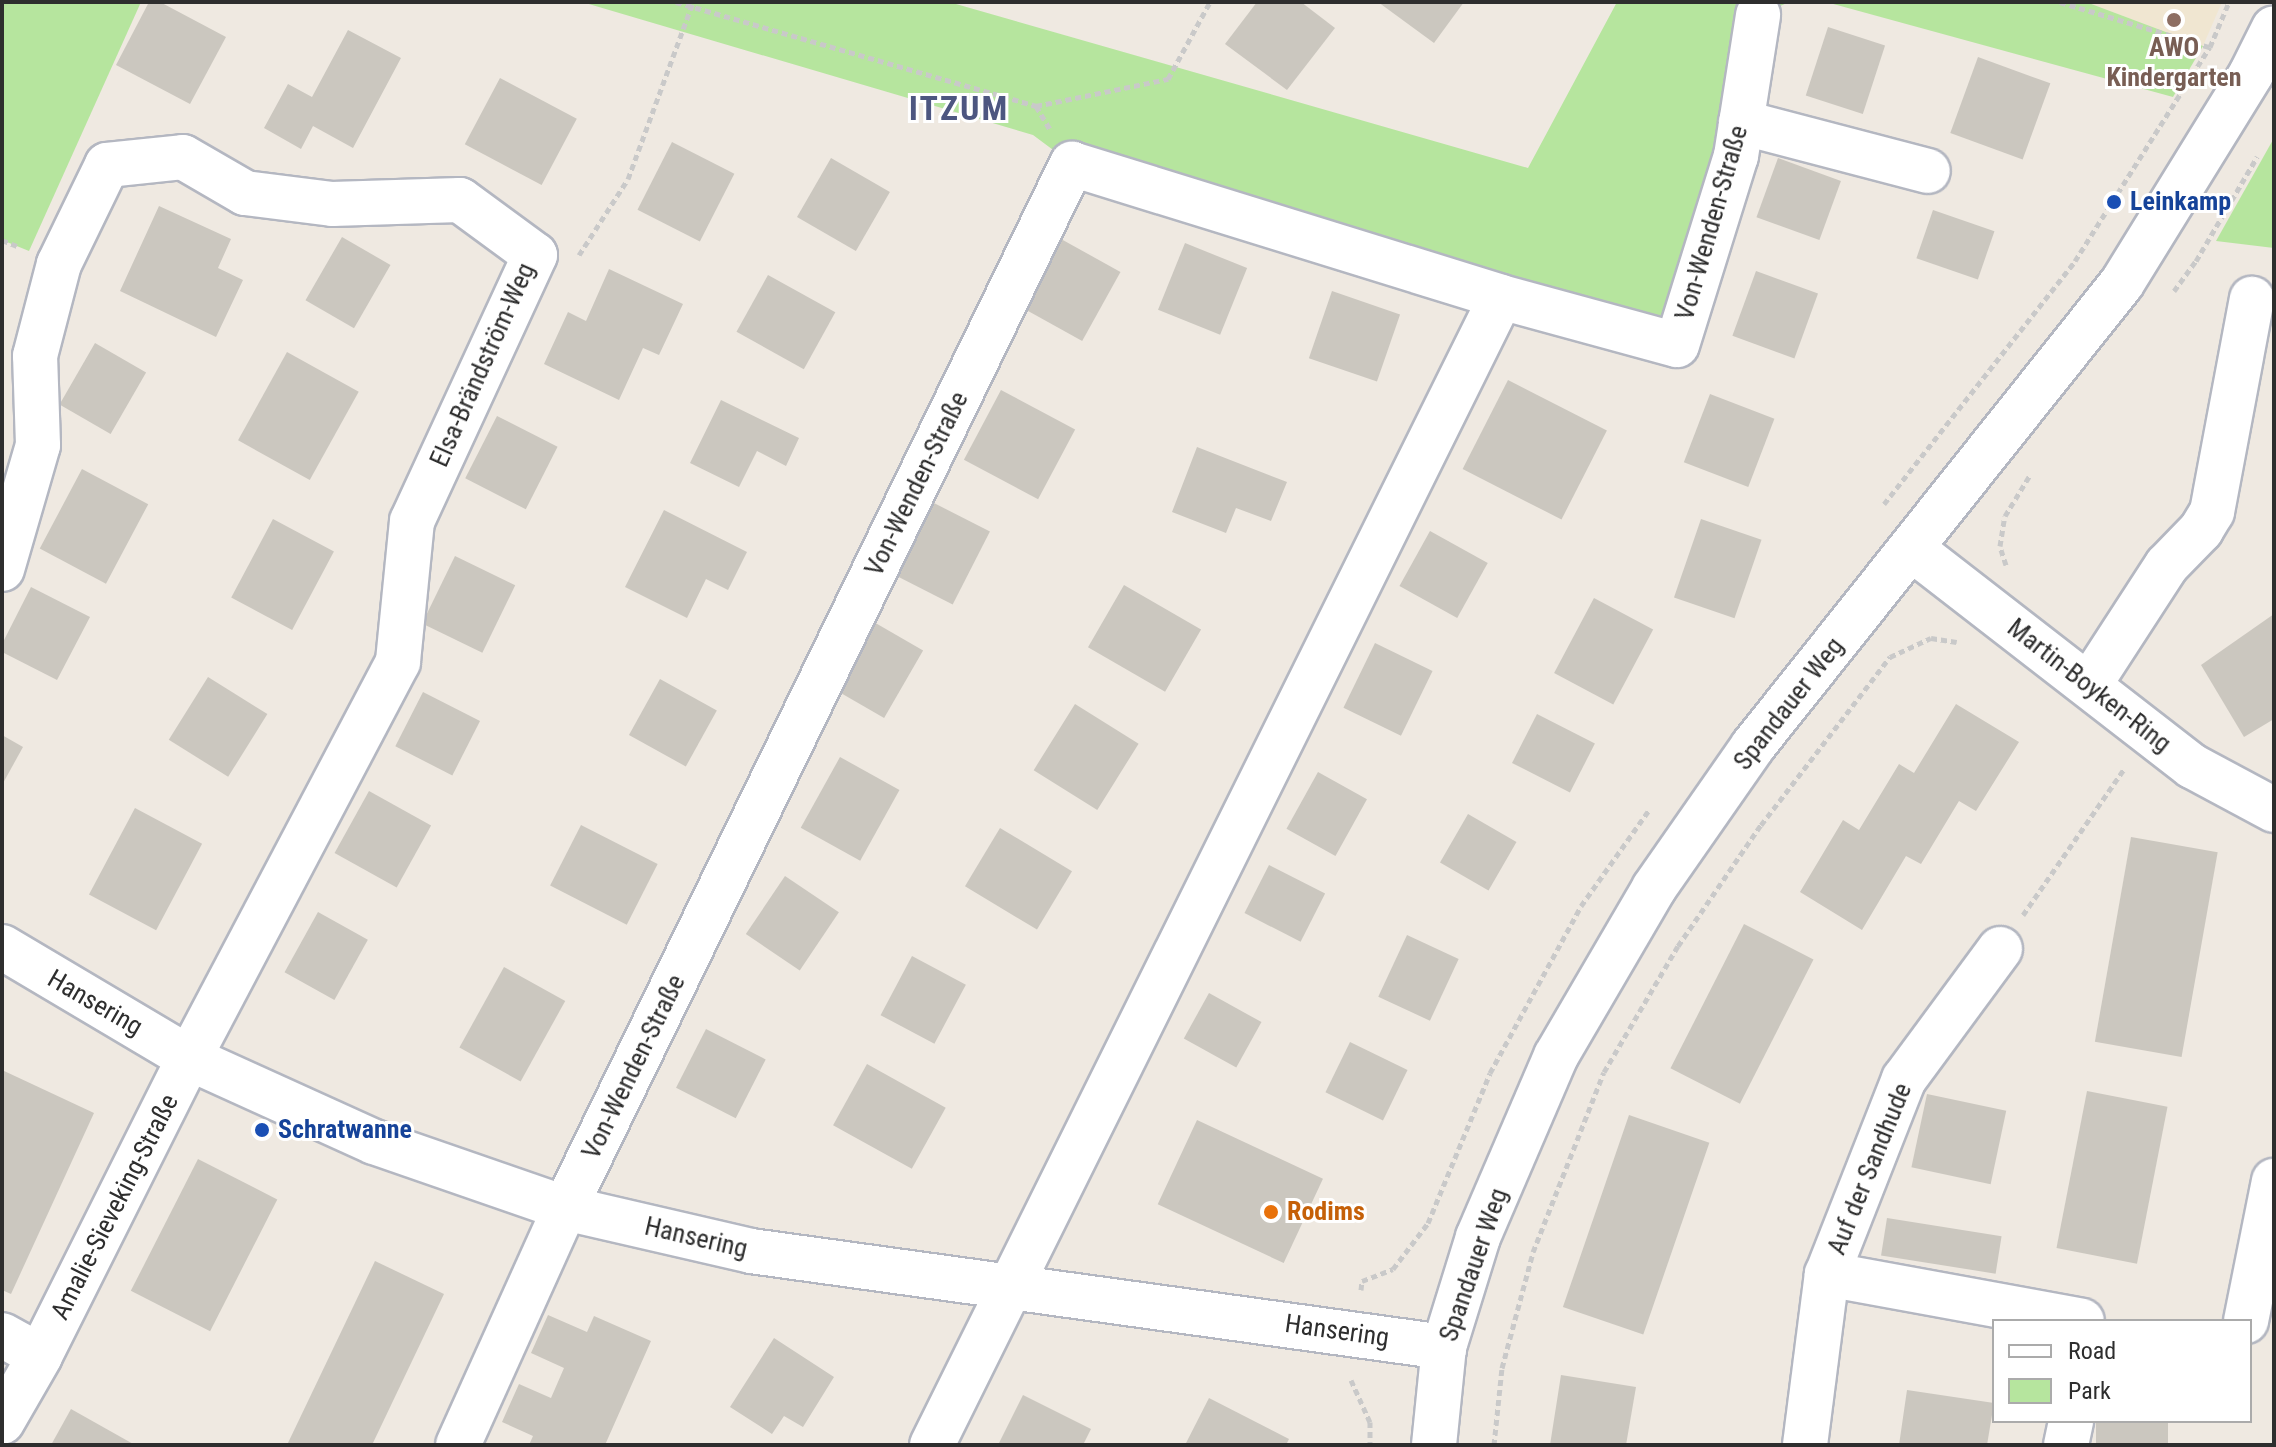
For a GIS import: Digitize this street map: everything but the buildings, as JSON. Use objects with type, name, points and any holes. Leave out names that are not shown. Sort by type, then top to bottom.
[{"type":"street","name":"Von-Wenden-Straße","points":[[565,1208],[1072,164],[1501,297],[1677,345],[1736,156],[1758,15]]},
{"type":"street","name":"Spandauer Weg","points":[[1434,1445],[1444,1347],[1478,1237],[1556,1056],[1654,888],[1753,746],[2122,283],[2251,74],[2274,28]]},
{"type":"street","points":[[1741,122],[1928,171]]},
{"type":"street","name":"Elsa-Brändström-Weg","points":[[2,569],[38,445],[35,356],[59,264],[107,165],[183,157],[245,193],[332,204],[460,200],[535,255],[412,521],[398,662],[189,1058]]},
{"type":"street","points":[[932,1445],[1013,1287],[1501,297]]},
{"type":"street","points":[[2089,685],[2167,565],[2201,530],[2212,512],[2252,299]]},
{"type":"street","name":"Martin-Boyken-Ring","points":[[1912,549],[2192,766],[2274,810]]},
{"type":"street","name":"Hansering","points":[[2,947],[189,1058],[374,1142],[565,1208],[751,1251],[1444,1347]]},
{"type":"street","name":"Auf der Sandhude","points":[[1805,1445],[1827,1274],[1904,1079],[2000,949]]},
{"type":"street","name":"Amalie-Sieveking-Straße","points":[[2,1422],[40,1356],[189,1058]]},
{"type":"street","points":[[2246,1319],[2274,1181]]},
{"type":"street","points":[[458,1445],[565,1208]]},
{"type":"street","name":"Auf der Sandhude","points":[[1827,1274],[2071,1319]]},
{"type":"street","points":[[2,1335],[40,1356]]},
{"type":"street","points":[[2066,1445],[2071,1423]]},
{"type":"path","points":[[676,2],[692,4],[1036,106],[1168,79],[1210,2]]},
{"type":"path","points":[[2060,2],[2210,47],[2251,74]]},
{"type":"path","points":[[535,255],[578,258],[628,179],[692,4]]},
{"type":"path","points":[[2168,298],[2196,261],[2261,150]]},
{"type":"path","points":[[1494,1445],[1502,1368],[1533,1252],[1604,1072],[1678,946],[1761,825],[1890,657],[1931,638],[1971,645],[2011,582],[2000,546],[2005,516],[2035,468]]},
{"type":"path","points":[[2000,949],[2149,732]]},
{"type":"shaded area","name":"AWO Kindergarten","points":[[2086,2],[2222,2],[2203,46]]},
{"type":"green space","points":[[2,2],[141,2],[29,251],[2,240]]},
{"type":"green space","points":[[582,2],[949,2],[1528,168],[1617,2],[1789,2],[1758,16],[1677,345],[1072,164],[1033,135]]},
{"type":"green space","points":[[1826,2],[2086,2],[2203,46],[2173,97]]},
{"type":"green space","points":[[2274,138],[2274,248],[2216,241]]},
{"type":"place","name":"AWO Kindergarten","points":[[2174,20]]},
{"type":"place","name":"Leinkamp","points":[[2114,202]]},
{"type":"place","name":"Schratwanne","points":[[262,1130]]},
{"type":"place","name":"Rodims","points":[[1271,1212]]},
{"type":"district","name":"ITZUM","points":[[959,109]]}]
